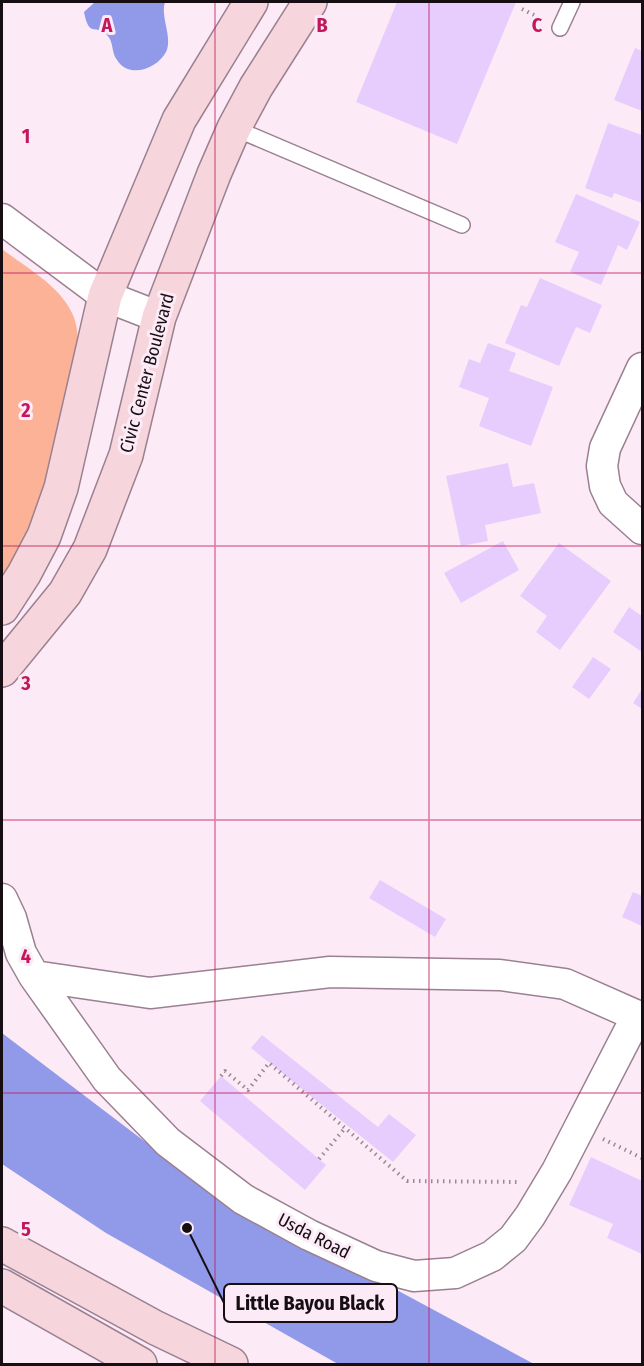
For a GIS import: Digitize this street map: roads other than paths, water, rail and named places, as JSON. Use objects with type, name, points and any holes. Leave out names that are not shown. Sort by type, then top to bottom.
[{"type":"street","points":[[2,608],[24,574],[44,536],[61,488],[105,296],[179,120],[251,2]]},
{"type":"street","name":"Civic Center Boulevard","points":[[2,670],[65,593],[90,549],[126,455],[159,316],[234,128],[256,87],[310,2]]},
{"type":"street","points":[[2,219],[105,296],[159,316]]},
{"type":"street","points":[[642,368],[605,448],[602,466],[605,486],[613,503],[642,529]]},
{"type":"street","name":"Usda Road","points":[[2,899],[11,918],[21,953],[34,976],[106,1079],[168,1142],[243,1199],[309,1235],[376,1266],[414,1276],[455,1273],[492,1256],[513,1239],[550,1183],[640,1017]]},
{"type":"street","points":[[34,976],[150,993],[330,972],[500,975],[565,984],[640,1017]]},
{"type":"street","points":[[2,1244],[146,1323],[231,1365]]},
{"type":"street","points":[[2,1286],[140,1365]]},
{"type":"lane","points":[[560,28],[572,2]]},
{"type":"lane","points":[[234,128],[462,225]]},
{"type":"water","points":[[95,2],[165,2],[164,14],[168,46],[162,58],[143,70],[128,69],[122,66],[115,57],[109,38],[103,32],[88,25],[84,12]]},
{"type":"water","points":[[2,1033],[202,1185],[534,1364],[338,1364],[106,1233],[2,1164]]},
{"type":"place","name":"Little Bayou Black","points":[[187,1228]]}]
